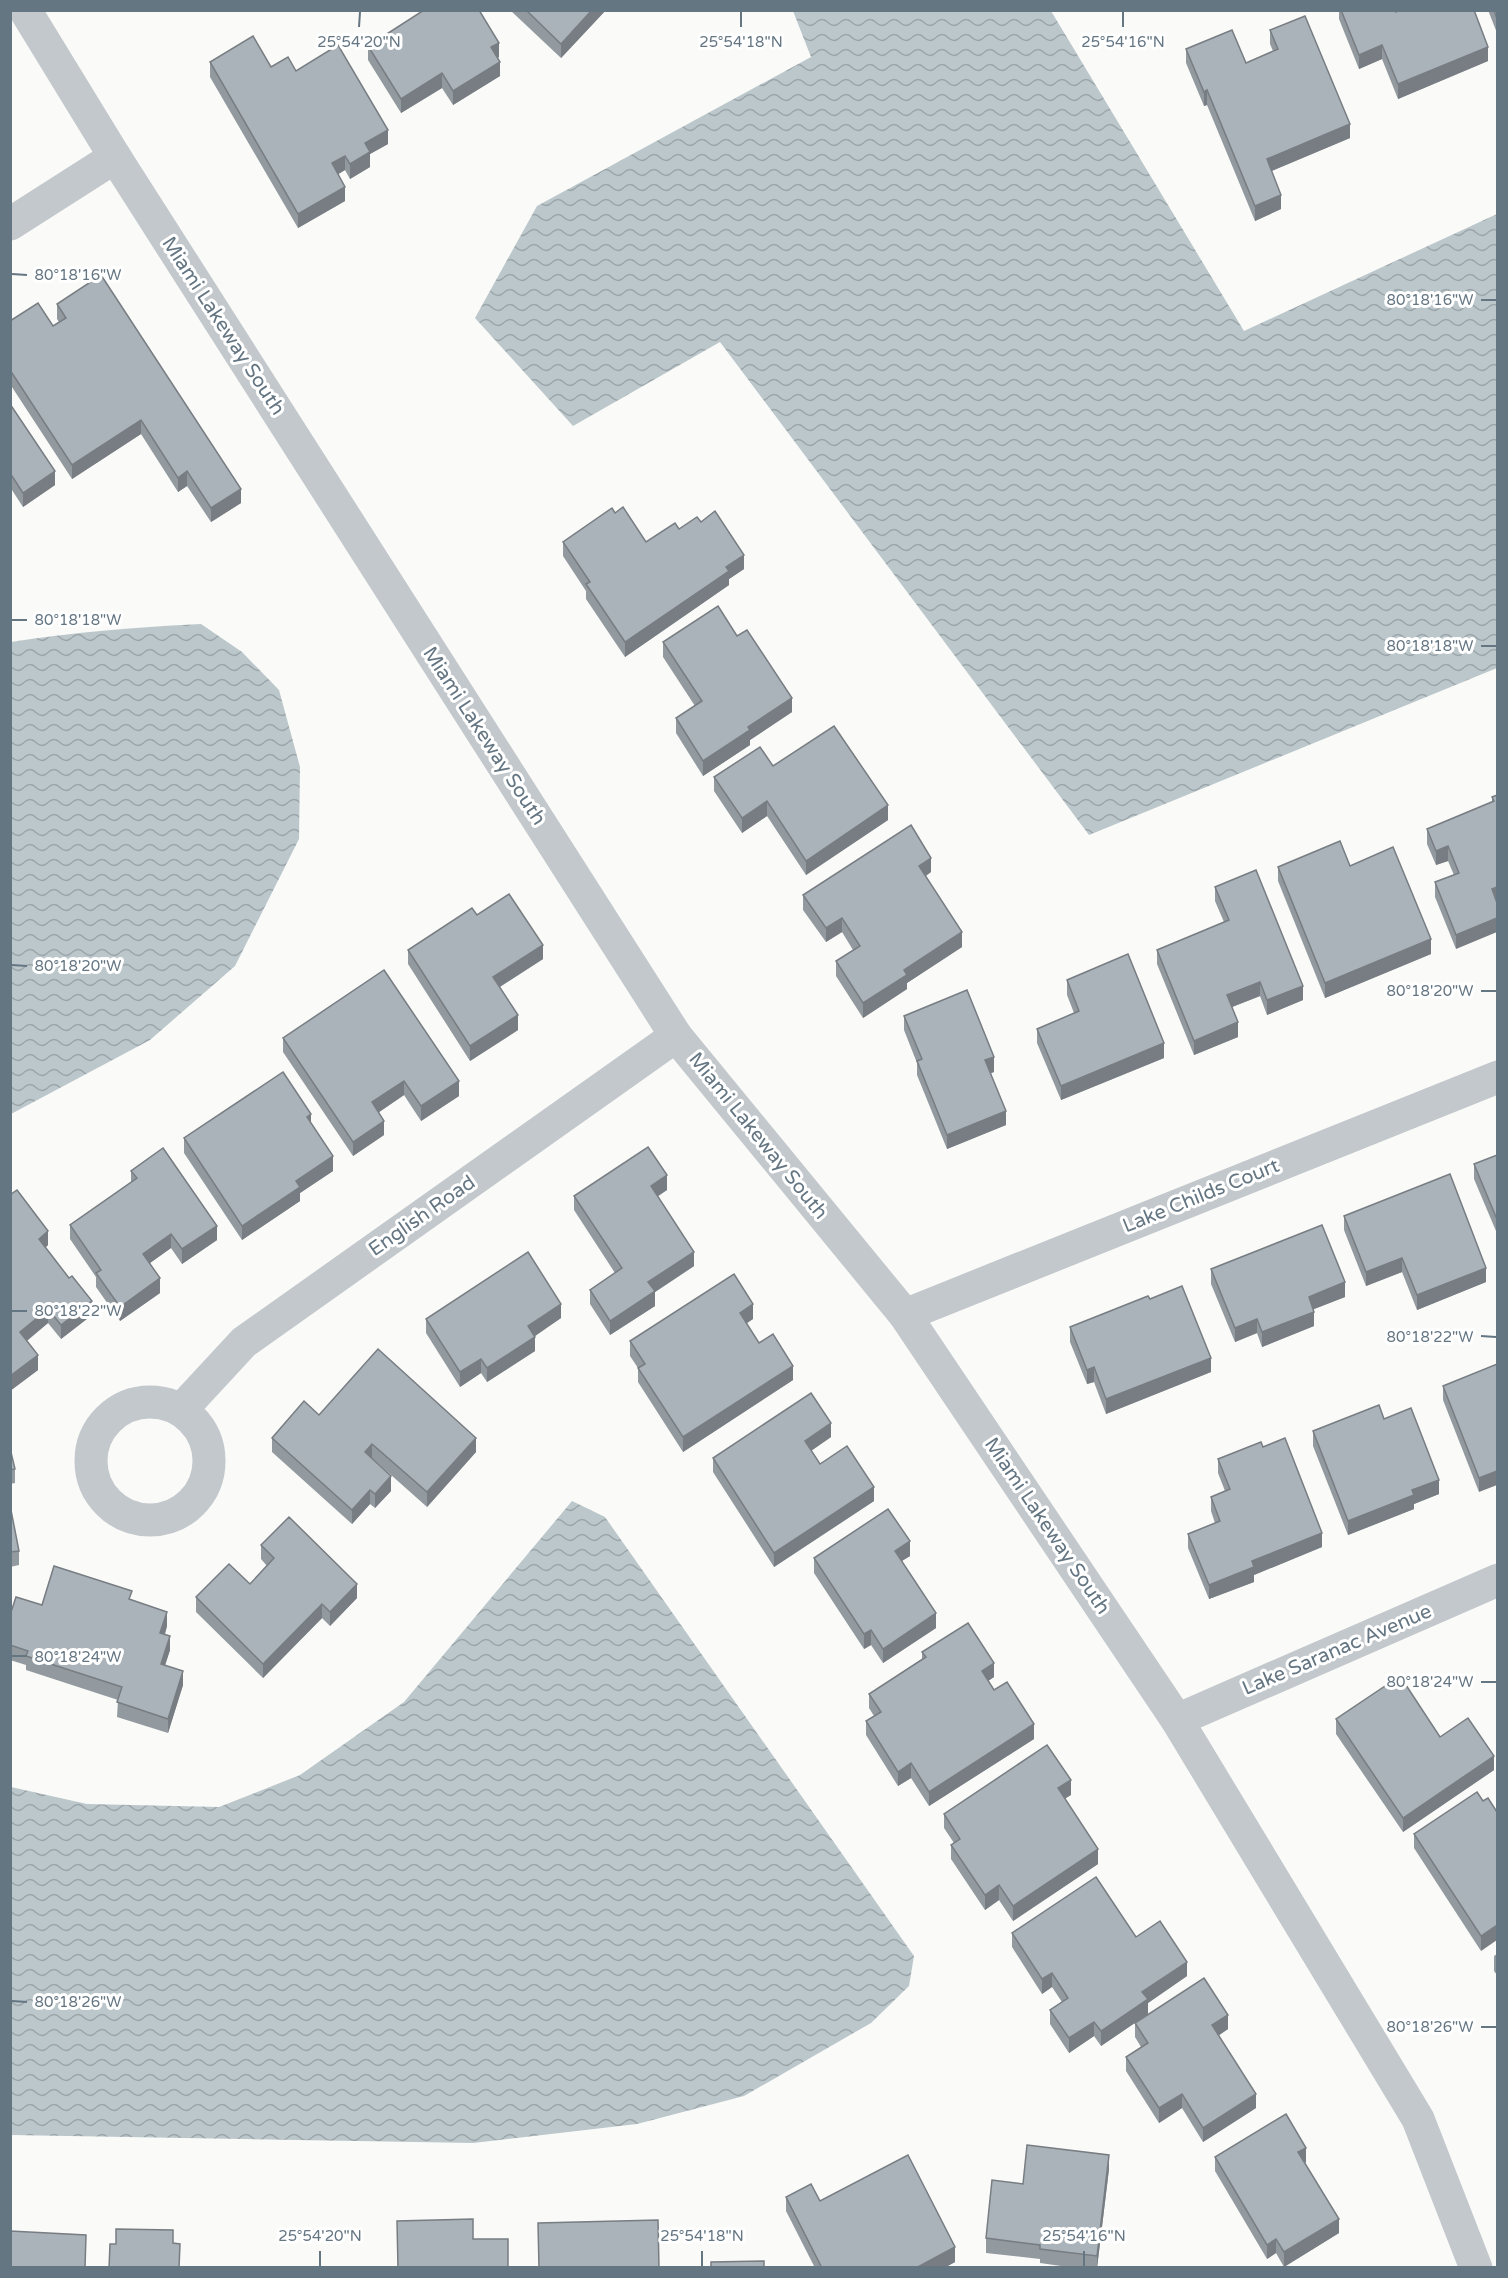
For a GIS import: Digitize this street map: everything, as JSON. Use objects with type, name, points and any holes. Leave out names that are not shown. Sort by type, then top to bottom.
[{"type":"street","name":"Miami Lakeway South","points":[[25,10],[115,157],[676,1036],[905,1315],[1177,1720],[1418,2119],[1476,2268]]},
{"type":"street","points":[[10,225],[115,157]]},
{"type":"street","name":"English Road","points":[[181,1410],[244,1342],[676,1036]]},
{"type":"street","name":"Lake Childs Court","points":[[905,1315],[1497,1077]]},
{"type":"street","name":"Lake Saranac Avenue","points":[[1177,1720],[1497,1580]]},
{"type":"water","points":[[793,11],[1051,11],[1244,331],[1497,214],[1497,668],[1089,835],[720,342],[573,426],[475,318],[537,206],[811,57]]},
{"type":"water","points":[[201,624],[242,652],[279,690],[300,767],[299,839],[235,966],[150,1040],[11,1114],[11,642],[106,630]]},
{"type":"water","points":[[572,1501],[605,1517],[914,1956],[909,1986],[871,2023],[744,2096],[637,2124],[473,2143],[11,2135],[11,1787],[87,1804],[219,1807],[300,1775],[404,1702]]},
{"type":"building","points":[[424,10],[479,10],[499,43],[491,47],[500,62],[453,91],[442,73],[401,99],[368,46]]},
{"type":"building","points":[[526,10],[592,10],[561,44]]},
{"type":"building","points":[[1341,10],[1395,10],[1396,12],[1400,10],[1474,10],[1488,47],[1398,84],[1382,45],[1359,55]]},
{"type":"building","points":[[1305,16],[1350,124],[1267,159],[1281,195],[1255,206],[1207,90],[1204,92],[1186,49],[1232,30],[1246,63],[1278,49],[1270,30]]},
{"type":"building","points":[[253,36],[271,67],[288,57],[296,71],[338,45],[388,130],[365,143],[370,152],[350,164],[345,156],[332,163],[345,187],[298,214],[210,62]]},
{"type":"building","points":[[101,275],[241,489],[211,508],[187,471],[178,478],[141,420],[72,465],[10,370],[10,321],[38,303],[53,326],[66,318],[57,304]]},
{"type":"building","points":[[10,404],[55,471],[23,493],[10,473]]},
{"type":"building","points":[[623,507],[646,542],[675,523],[679,529],[697,517],[701,522],[715,511],[744,555],[726,567],[729,571],[625,642],[586,584],[590,582],[563,542],[612,508],[615,513]]},
{"type":"building","points":[[718,606],[737,636],[747,630],[792,698],[748,727],[750,730],[703,761],[676,718],[702,701],[663,642]]},
{"type":"building","points":[[834,726],[888,805],[806,861],[767,801],[742,818],[714,777],[760,747],[773,766]]},
{"type":"building","points":[[1497,795],[1497,887],[1492,889],[1497,903],[1497,918],[1456,935],[1435,882],[1459,873],[1448,846],[1436,851],[1427,829],[1494,801],[1492,797]]},
{"type":"building","points":[[911,825],[931,858],[919,866],[962,932],[904,970],[907,975],[863,1003],[836,961],[860,946],[842,918],[826,928],[803,895]]},
{"type":"building","points":[[1340,841],[1350,866],[1393,847],[1431,939],[1325,983],[1278,867]]},
{"type":"building","points":[[1256,870],[1303,986],[1267,1000],[1260,982],[1227,995],[1238,1022],[1194,1041],[1157,950],[1229,920],[1215,887]]},
{"type":"building","points":[[509,894],[543,945],[493,977],[518,1015],[470,1046],[408,950],[472,908],[477,915]]},
{"type":"building","points":[[1128,954],[1164,1043],[1061,1086],[1037,1029],[1079,1011],[1067,980]]},
{"type":"building","points":[[384,970],[459,1081],[421,1106],[404,1081],[372,1102],[384,1121],[353,1142],[283,1038]]},
{"type":"building","points":[[967,990],[994,1057],[985,1060],[1006,1111],[947,1135],[917,1061],[922,1059],[904,1016]]},
{"type":"building","points":[[283,1072],[311,1114],[307,1117],[333,1156],[296,1181],[300,1187],[242,1226],[184,1138]]},
{"type":"building","points":[[648,1147],[667,1175],[651,1186],[694,1252],[648,1282],[655,1291],[610,1321],[590,1290],[622,1268],[574,1196]]},
{"type":"building","points":[[163,1148],[217,1226],[182,1249],[171,1234],[143,1254],[160,1278],[120,1307],[96,1273],[101,1270],[70,1225],[137,1178],[131,1171]]},
{"type":"building","points":[[1497,1155],[1497,1216],[1496,1217],[1474,1164]]},
{"type":"building","points":[[1450,1174],[1486,1268],[1417,1295],[1402,1258],[1366,1272],[1344,1216]]},
{"type":"building","points":[[17,1190],[48,1231],[39,1239],[69,1278],[72,1276],[92,1301],[61,1325],[48,1309],[20,1332],[38,1355],[10,1376],[10,1195]]},
{"type":"building","points":[[1322,1225],[1345,1282],[1309,1297],[1314,1312],[1262,1332],[1257,1319],[1235,1328],[1211,1269]]},
{"type":"building","points":[[528,1252],[561,1304],[528,1326],[535,1337],[487,1368],[481,1359],[460,1372],[426,1319]]},
{"type":"building","points":[[734,1274],[753,1304],[740,1313],[759,1343],[773,1334],[793,1366],[683,1437],[638,1368],[645,1364],[630,1341]]},
{"type":"building","points":[[1182,1286],[1211,1358],[1106,1399],[1094,1367],[1087,1370],[1070,1327],[1148,1296],[1150,1299]]},
{"type":"building","points":[[378,1349],[476,1438],[427,1492],[372,1444],[365,1452],[391,1476],[375,1494],[370,1490],[352,1510],[272,1438],[304,1401],[319,1415]]},
{"type":"building","points":[[1497,1364],[1497,1471],[1479,1478],[1443,1386]]},
{"type":"building","points":[[811,1393],[831,1423],[805,1441],[820,1464],[847,1446],[874,1487],[774,1553],[713,1458]]},
{"type":"building","points":[[1379,1405],[1384,1419],[1411,1408],[1439,1480],[1412,1490],[1414,1495],[1348,1521],[1313,1431]]},
{"type":"building","points":[[1285,1438],[1322,1533],[1252,1561],[1254,1567],[1209,1585],[1188,1534],[1220,1521],[1211,1497],[1230,1489],[1218,1459],[1261,1442],[1263,1447]]},
{"type":"building","points":[[10,1448],[15,1469],[10,1470]]},
{"type":"building","points":[[10,1505],[19,1551],[10,1552]]},
{"type":"building","points":[[888,1509],[910,1541],[895,1551],[936,1613],[883,1649],[871,1630],[864,1634],[814,1558]]},
{"type":"building","points":[[289,1517],[357,1584],[330,1612],[322,1604],[263,1664],[196,1597],[229,1564],[250,1584],[274,1558],[261,1545]]},
{"type":"building","points":[[54,1566],[132,1591],[129,1599],[167,1612],[160,1633],[170,1636],[161,1664],[183,1671],[168,1719],[117,1702],[122,1687],[26,1656],[28,1651],[10,1645],[10,1615],[16,1597],[42,1605]]},
{"type":"building","points":[[968,1623],[994,1663],[982,1671],[994,1690],[1007,1682],[1034,1724],[929,1792],[911,1763],[898,1772],[866,1721],[881,1712],[869,1694],[926,1657],[922,1652]]},
{"type":"building","points":[[1400,1676],[1440,1737],[1468,1718],[1494,1756],[1403,1818],[1336,1719]]},
{"type":"building","points":[[1047,1745],[1071,1780],[1058,1788],[1098,1849],[1013,1906],[999,1885],[985,1895],[951,1845],[960,1839],[944,1814]]},
{"type":"building","points":[[1477,1792],[1483,1801],[1488,1798],[1497,1812],[1497,1925],[1481,1936],[1414,1834]]},
{"type":"building","points":[[1096,1877],[1136,1937],[1160,1921],[1187,1962],[1142,1992],[1148,1999],[1101,2031],[1094,2022],[1069,2038],[1050,2010],[1068,1998],[1052,1973],[1042,1979],[1012,1933]]},
{"type":"building","points":[[1204,1978],[1228,2015],[1212,2025],[1256,2094],[1203,2128],[1182,2094],[1159,2108],[1126,2057],[1148,2043],[1135,2023]]},
{"type":"building","points":[[1286,2114],[1306,2148],[1298,2152],[1339,2219],[1284,2252],[1276,2239],[1267,2245],[1215,2157]]},
{"type":"building","points":[[1027,2145],[1109,2155],[1097,2256],[1040,2249],[1040,2245],[986,2238],[992,2180],[1023,2184]]},
{"type":"building","points":[[908,2155],[955,2247],[916,2268],[822,2268],[786,2197],[811,2184],[820,2201]]},
{"type":"building","points":[[473,2219],[473,2239],[508,2239],[508,2268],[398,2268],[397,2221]]},
{"type":"building","points":[[658,2220],[659,2268],[539,2268],[538,2223]]},
{"type":"building","points":[[116,2229],[173,2230],[173,2243],[180,2244],[179,2268],[109,2268],[110,2244],[116,2244]]},
{"type":"building","points":[[10,2231],[86,2235],[85,2268],[10,2268]]},
{"type":"building","points":[[764,2261],[764,2268],[711,2268],[711,2262]]}]
